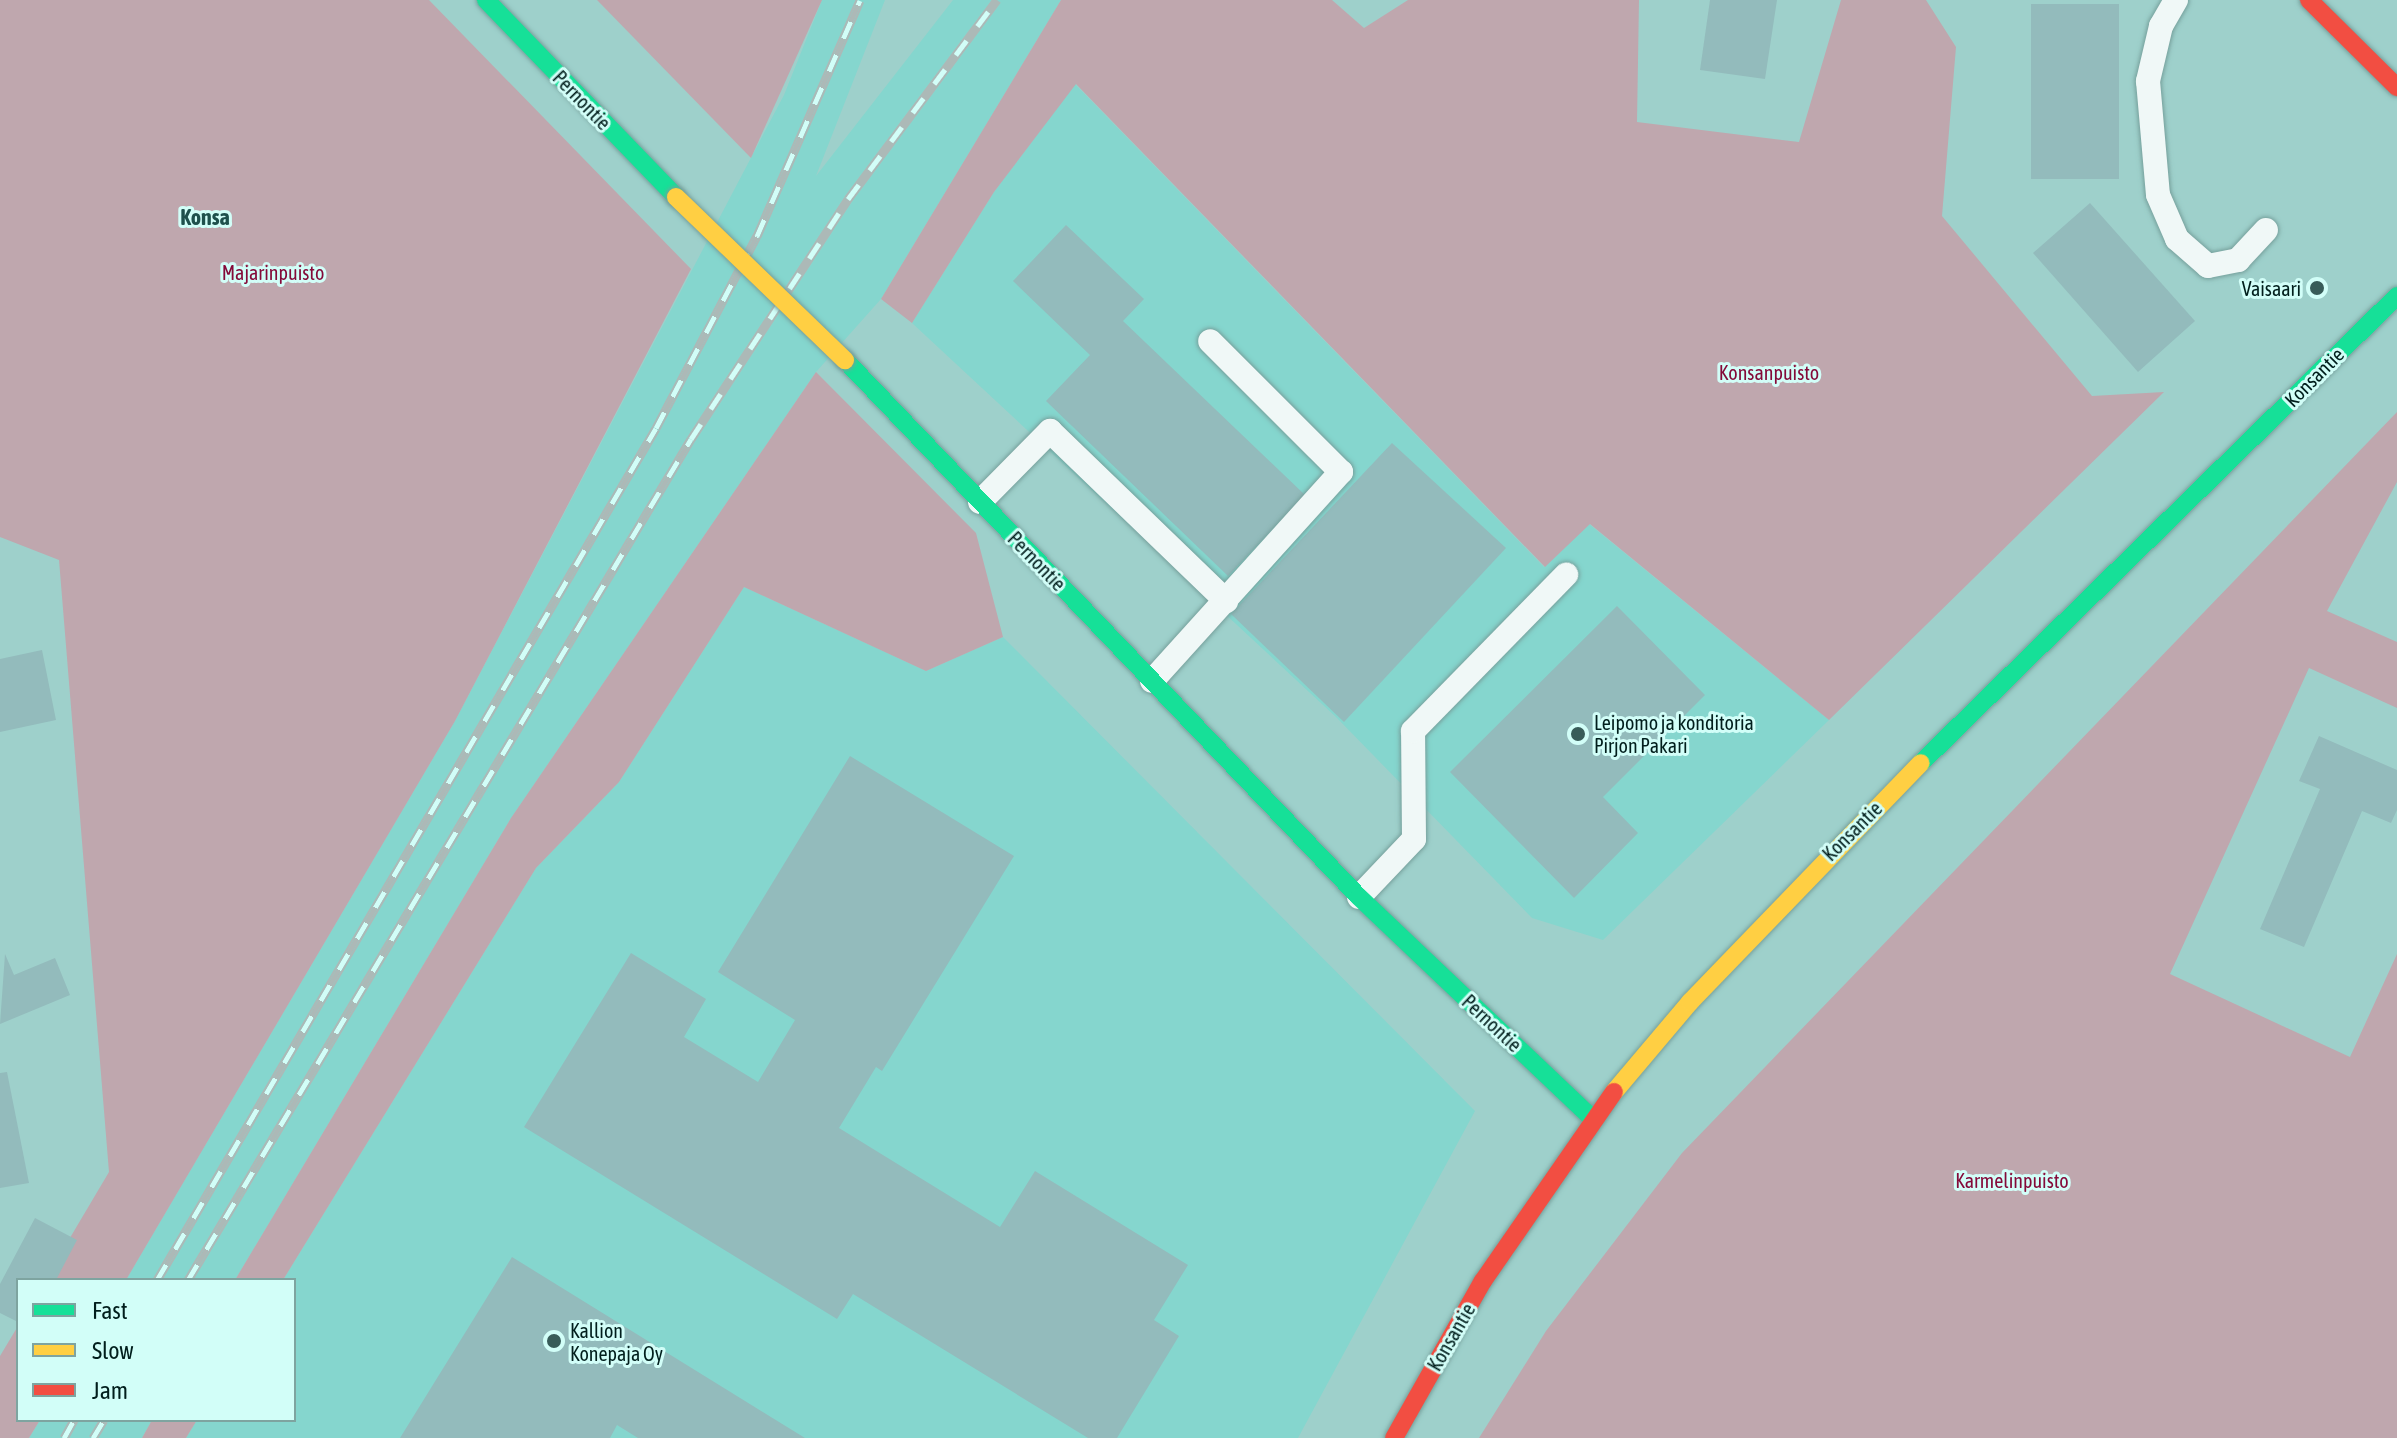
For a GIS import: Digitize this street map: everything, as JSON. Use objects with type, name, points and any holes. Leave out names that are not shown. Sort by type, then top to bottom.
[{"type":"street","name":"Pernontie","points":[[486,0],[676,197],[845,360],[1359,897],[1592,1118]]},
{"type":"street","points":[[2309,0],[2397,87]]},
{"type":"street","name":"Konsantie","points":[[1394,1438],[1483,1281],[1592,1118],[1826,857],[2397,296]]},
{"type":"lane","points":[[2176,0],[2161,26],[2148,81],[2158,195],[2177,239],[2208,266],[2238,260],[2266,230]]},
{"type":"lane","points":[[1152,681],[1341,472],[1210,341]]},
{"type":"lane","points":[[980,502],[1050,431],[1226,601]]},
{"type":"lane","points":[[1359,897],[1414,839],[1413,731],[1566,575]]},
{"type":"shaded area","points":[[822,0],[885,0],[816,176],[953,0],[1061,0],[881,299],[816,372],[511,818],[236,1278],[127,1278],[455,721],[784,95]]},
{"type":"shaded area","points":[[1075,84],[1544,567],[1589,524],[1829,720],[1603,940],[1532,918],[1337,718],[912,323],[994,192]]},
{"type":"shaded area","points":[[744,587],[926,671],[1003,637],[1475,1111],[1298,1438],[186,1438],[196,1422],[296,1422],[296,1278],[284,1278],[536,868],[619,782]]},
{"type":"shaded area","points":[[39,1422],[151,1422],[142,1438],[29,1438]]},
{"type":"green space","name":"Majarinpuisto","points":[[0,0],[429,0],[691,269],[455,721],[127,1278],[46,1278],[109,1172],[59,560],[0,537]]},
{"type":"green space","points":[[597,0],[822,0],[751,158]]},
{"type":"green space","name":"Konsanpuisto","points":[[1061,0],[1332,0],[1364,28],[1408,0],[1639,0],[1637,122],[1799,142],[1841,0],[1926,0],[1956,47],[1942,216],[2092,396],[2164,392],[1829,720],[1590,524],[1545,567],[1076,84],[994,192],[912,323],[881,299]]},
{"type":"green space","points":[[816,372],[976,533],[1003,637],[926,671],[744,587],[619,782],[536,868],[284,1278],[236,1278],[511,818]]},
{"type":"green space","name":"Karmelinpuisto","points":[[2397,412],[2397,482],[2327,611],[2397,642],[2397,708],[2309,668],[2170,974],[2350,1057],[2397,954],[2397,1438],[1479,1438],[1546,1331],[1682,1153]]},
{"type":"green space","points":[[16,1329],[16,1422],[39,1422],[29,1438],[0,1438],[0,1356]]},
{"type":"green space","points":[[151,1422],[196,1422],[186,1438],[142,1438]]},
{"type":"building","points":[[1710,0],[1777,0],[1765,79],[1700,70]]},
{"type":"building","points":[[2031,4],[2119,4],[2119,179],[2031,179]]},
{"type":"building","points":[[2090,203],[2195,321],[2138,372],[2033,253]]},
{"type":"building","points":[[1066,225],[1144,299],[1123,321],[1305,495],[1228,576],[1046,401],[1090,355],[1013,281]]},
{"type":"building","points":[[1392,443],[1506,548],[1344,722],[1231,614]]},
{"type":"building","name":"Leipomo ja konditoria Pirjon Pakari","points":[[1617,606],[1705,695],[1603,797],[1638,833],[1574,898],[1450,772]]},
{"type":"building","points":[[42,650],[56,720],[0,732],[0,659]]},
{"type":"building","points":[[2319,736],[2397,770],[2397,810],[2391,823],[2362,811],[2304,947],[2260,929],[2320,789],[2299,781]]},
{"type":"building","points":[[850,756],[1014,856],[882,1071],[876,1067],[839,1128],[1000,1227],[1035,1171],[1188,1265],[1154,1320],[1179,1336],[1117,1438],[1088,1438],[853,1294],[837,1319],[524,1127],[631,953],[706,999],[684,1037],[758,1082],[795,1020],[718,972]]},
{"type":"building","points":[[5,954],[14,975],[55,958],[70,995],[0,1024]]},
{"type":"building","points":[[7,1072],[29,1183],[0,1188],[0,1073]]},
{"type":"building","points":[[35,1218],[77,1240],[57,1278],[16,1278],[16,1321],[0,1313],[0,1284]]},
{"type":"building","name":"Kallion Konepaja Oy","points":[[512,1257],[805,1438],[638,1438],[617,1425],[610,1438],[400,1438]]},
{"type":"railway","points":[[158,1278],[656,428],[757,236],[860,0]]},
{"type":"railway","points":[[189,1278],[691,439],[848,199],[997,0]]},
{"type":"railway","points":[[64,1438],[73,1422]]},
{"type":"railway","points":[[93,1438],[103,1422]]},
{"type":"traffic: fast","points":[[486,0],[676,197]]},
{"type":"traffic: fast","points":[[1921,763],[2397,296]]},
{"type":"traffic: fast","points":[[845,360],[1359,897],[1592,1118]]},
{"type":"traffic: slow","points":[[676,197],[845,360]]},
{"type":"traffic: slow","points":[[1614,1092],[1690,1002],[1921,763]]},
{"type":"traffic: jam","points":[[2309,0],[2397,87]]},
{"type":"traffic: jam","points":[[1394,1438],[1483,1281],[1614,1092]]},
{"type":"place","name":"Vaisaari","points":[[2317,288]]},
{"type":"place","name":"Leipomo ja konditoria Pirjon Pakari","points":[[1578,734]]},
{"type":"place","name":"Kallion Konepaja Oy","points":[[554,1341]]},
{"type":"district","name":"Konsa","points":[[205,218]]}]
